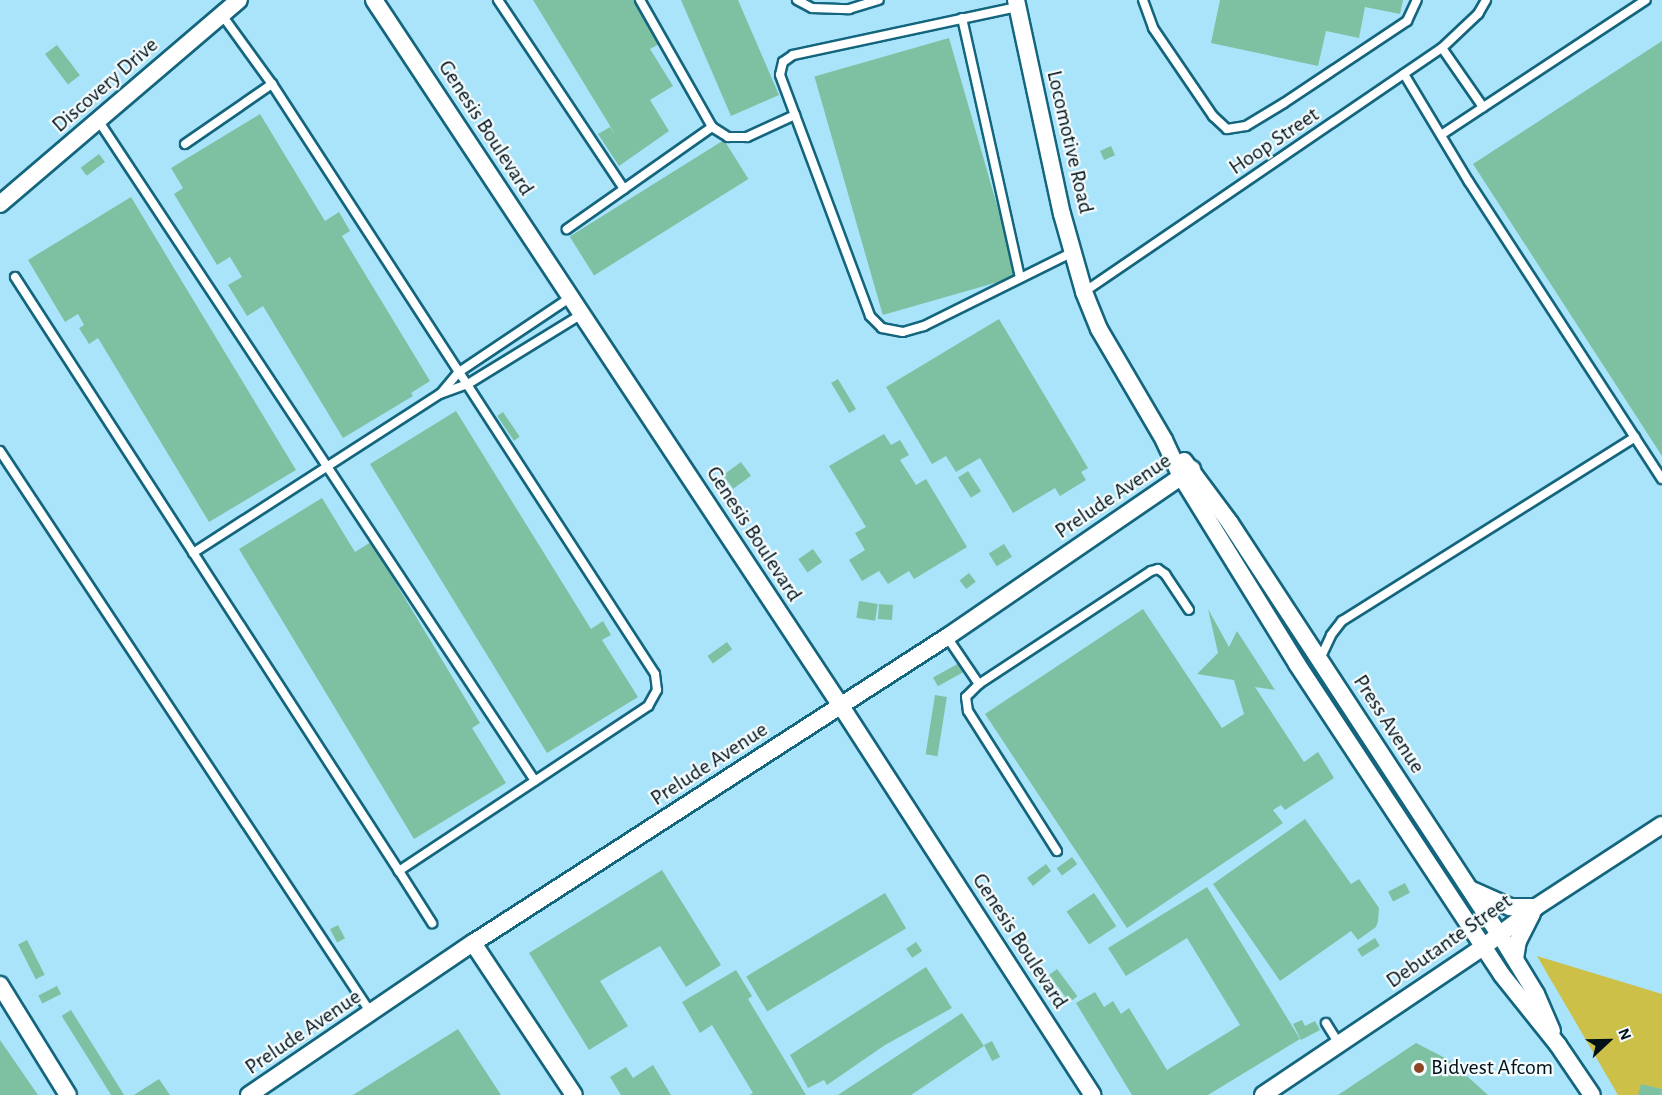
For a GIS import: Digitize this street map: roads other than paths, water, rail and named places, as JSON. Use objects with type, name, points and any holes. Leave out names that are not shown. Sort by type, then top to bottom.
[{"type":"street","name":"Discovery Drive","points":[[0,204],[239,0]]},
{"type":"street","name":"Genesis Boulevard","points":[[374,0],[841,706],[1093,1095]]},
{"type":"street","name":"Locomotive Road","points":[[1016,3],[1084,292]]},
{"type":"street","name":"Press Avenue","points":[[1084,292],[1099,329],[1164,440],[1276,594],[1500,935],[1536,994],[1558,1045]]},
{"type":"street","name":"Press Avenue","points":[[1186,473],[1259,604],[1520,1001],[1558,1045],[1592,1095]]},
{"type":"street","name":"Prelude Avenue","points":[[249,1095],[473,942],[947,637],[1186,473]]},
{"type":"street","points":[[1259,604],[1276,594]]},
{"type":"street","name":"Debutante Street","points":[[1263,1095],[1500,935],[1536,907],[1662,825]]},
{"type":"street","points":[[1470,889],[1510,907],[1536,907],[1518,941],[1515,959]]},
{"type":"street","points":[[473,942],[574,1095]]},
{"type":"street","points":[[0,985],[68,1095]]},
{"type":"lane","points":[[498,0],[624,189]]},
{"type":"lane","points":[[640,0],[712,127],[728,137],[747,137],[795,116]]},
{"type":"lane","points":[[797,0],[812,8],[849,9],[879,0]]},
{"type":"lane","points":[[1143,0],[1153,28],[1213,116],[1227,129],[1246,126],[1265,115],[1407,21],[1417,0]]},
{"type":"lane","name":"Hoop Street","points":[[1084,292],[1442,48],[1478,14],[1486,0]]},
{"type":"lane","points":[[1441,135],[1647,0]]},
{"type":"lane","points":[[1016,3],[962,18],[793,55],[783,62],[780,75],[870,316],[882,328],[903,332],[924,326],[1073,252]]},
{"type":"lane","points":[[222,15],[272,84],[655,674],[657,690],[648,706],[399,871]]},
{"type":"lane","points":[[962,18],[1020,278]]},
{"type":"lane","points":[[1442,48],[1483,107]]},
{"type":"lane","points":[[1404,74],[1662,479]]},
{"type":"lane","points":[[185,144],[272,84]]},
{"type":"lane","points":[[98,120],[535,781]]},
{"type":"lane","points":[[567,229],[712,127]]},
{"type":"lane","points":[[15,277],[432,923]]},
{"type":"lane","points":[[440,394],[459,372],[571,297]]},
{"type":"lane","points":[[194,553],[440,394],[468,384],[582,314]]},
{"type":"lane","points":[[1320,659],[1331,635],[1342,621],[1635,437]]},
{"type":"lane","points":[[0,451],[371,1013]]},
{"type":"lane","points":[[1058,852],[968,711],[966,697],[979,684],[1151,571],[1158,569],[1165,574],[1190,610]]},
{"type":"lane","points":[[947,637],[979,684]]},
{"type":"lane","points":[[1326,1023],[1339,1044]]},
{"type":"place","name":"Bidvest Afcom","points":[[1419,1068]]}]
